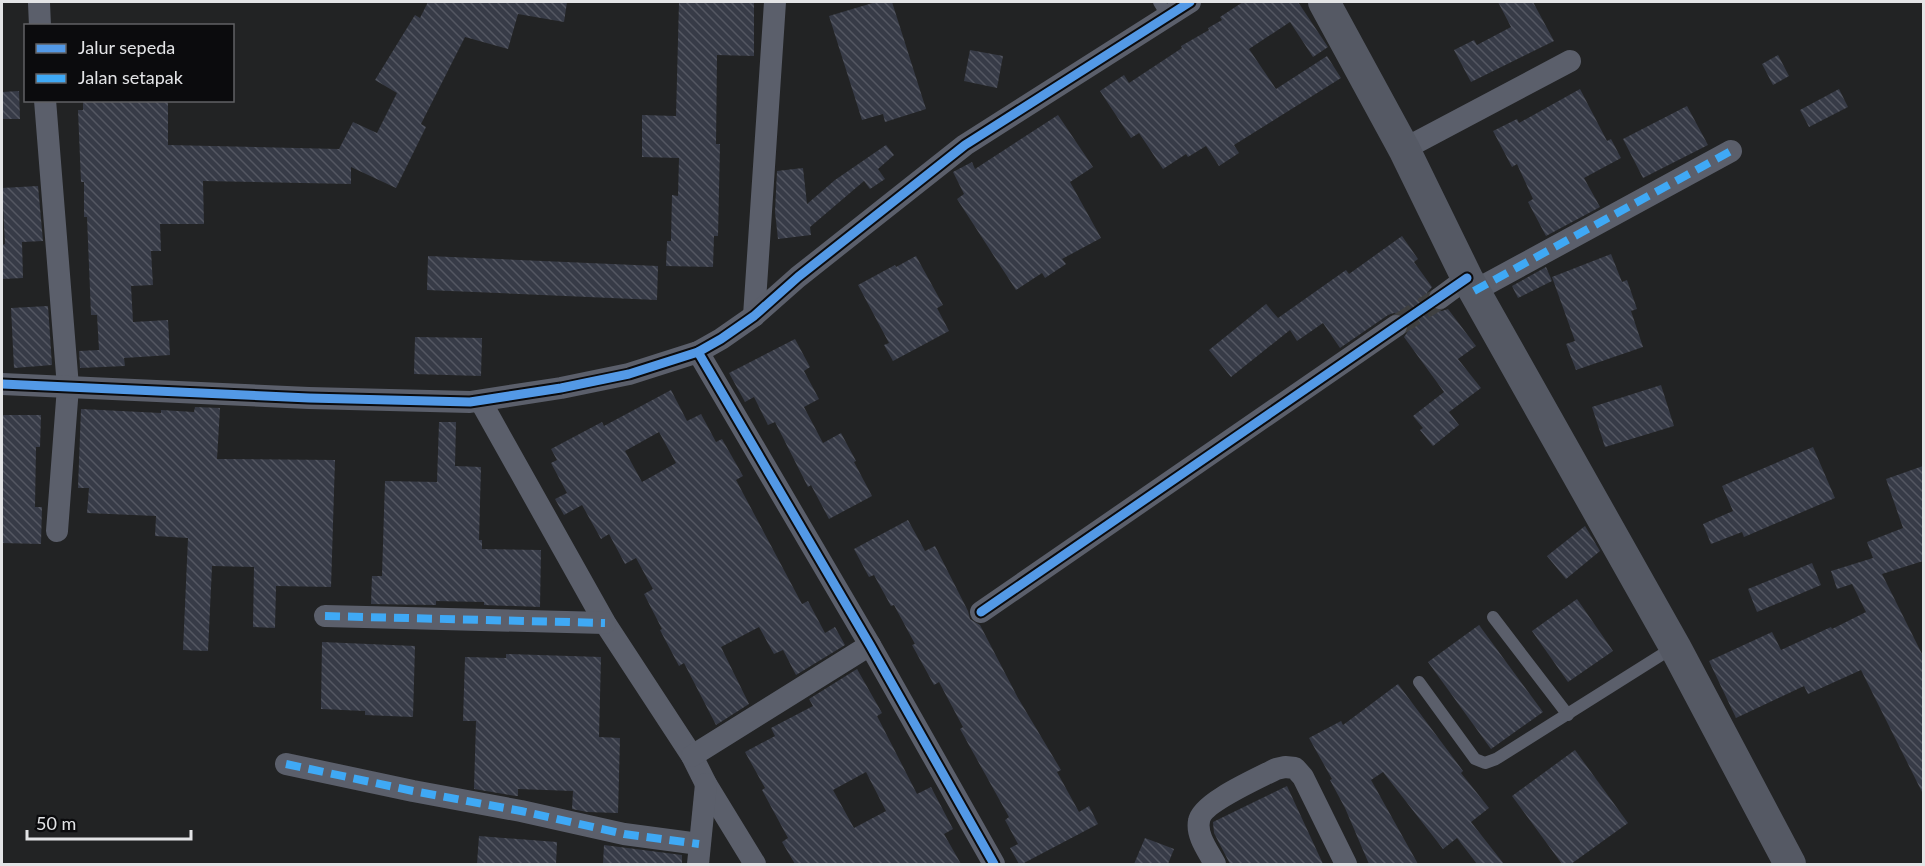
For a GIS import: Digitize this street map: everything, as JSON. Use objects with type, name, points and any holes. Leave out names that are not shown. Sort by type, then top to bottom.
[{"type":"main road","points":[[1324,2],[1404,149],[1471,284],[1675,647],[1790,864]]},
{"type":"street","points":[[754,316],[775,2]]},
{"type":"street","points":[[2,384],[309,398],[481,402],[629,374],[698,352],[754,316],[798,277],[965,145],[1163,8],[1190,2]]},
{"type":"street","points":[[39,3],[40,24]]},
{"type":"street","points":[[1404,149],[1570,61]]},
{"type":"street","points":[[45,102],[68,387],[57,531]]},
{"type":"street","points":[[1440,298],[1731,151]]},
{"type":"street","points":[[981,612],[1396,326]]},
{"type":"street","points":[[698,352],[870,645],[994,864]]},
{"type":"street","points":[[481,402],[605,623],[692,756],[706,784],[755,864]]},
{"type":"street","points":[[325,616],[605,623]]},
{"type":"street","points":[[692,756],[870,645]]},
{"type":"street","points":[[286,764],[521,811],[624,834],[699,854],[706,784]]},
{"type":"street","points":[[1215,864],[1199,833],[1199,820],[1202,812],[1218,801],[1286,766],[1294,768],[1303,777],[1346,864]]},
{"type":"lane","points":[[1492,617],[1568,715]]},
{"type":"lane","points":[[1419,682],[1475,759],[1485,763],[1496,759],[1675,647]]},
{"type":"building","points":[[428,2],[567,2],[564,22],[518,14],[508,49],[465,37],[421,124],[426,127],[396,188],[351,167],[351,184],[203,181],[204,224],[160,224],[161,251],[151,251],[153,285],[131,286],[133,322],[168,320],[170,355],[124,358],[125,366],[80,368],[79,351],[99,350],[97,315],[91,315],[87,217],[84,217],[84,182],[81,182],[78,110],[83,110],[83,102],[168,102],[168,145],[339,149],[353,122],[377,133],[397,93],[375,80],[415,15],[420,18]]},
{"type":"building","points":[[679,2],[754,2],[754,56],[717,55],[716,144],[720,144],[718,236],[714,236],[713,267],[666,266],[667,241],[671,241],[672,195],[678,196],[679,158],[642,157],[642,115],[676,116]]},
{"type":"building","points":[[876,2],[892,2],[926,109],[885,122],[883,114],[862,120],[829,16]]},
{"type":"building","points":[[1243,2],[1298,2],[1328,47],[1313,57],[1290,22],[1249,49],[1276,89],[1327,56],[1341,78],[1234,145],[1239,153],[1219,166],[1206,146],[1188,157],[1186,154],[1163,169],[1139,133],[1131,138],[1100,91],[1124,75],[1129,83],[1182,48],[1181,46],[1209,30],[1208,28],[1222,20],[1220,17]]},
{"type":"building","points":[[1498,2],[1533,2],[1554,41],[1471,82],[1454,50],[1474,40],[1477,45],[1511,27]]},
{"type":"building","points":[[970,50],[1003,56],[997,88],[964,81]]},
{"type":"building","points":[[1778,55],[1789,76],[1773,85],[1762,64]]},
{"type":"building","points":[[1580,89],[1607,141],[1611,139],[1621,158],[1584,178],[1600,207],[1546,236],[1528,202],[1533,199],[1517,164],[1512,167],[1493,131],[1517,119],[1519,123]]},
{"type":"building","points":[[1839,89],[1848,107],[1809,127],[1800,110]]},
{"type":"building","points":[[19,91],[20,119],[2,119],[2,92]]},
{"type":"building","points":[[1687,106],[1708,145],[1643,178],[1623,139]]},
{"type":"building","points":[[1058,115],[1093,167],[1070,182],[1101,238],[1062,259],[1066,264],[1045,278],[1042,273],[1016,290],[957,199],[964,194],[953,172],[972,162],[975,169]]},
{"type":"building","points":[[886,145],[894,155],[878,169],[885,179],[870,189],[864,181],[810,227],[811,235],[778,239],[775,212],[777,171],[803,168],[807,204],[835,180]]},
{"type":"building","points":[[38,186],[43,241],[22,242],[23,278],[2,279],[2,245],[5,244],[2,188]]},
{"type":"building","points":[[1402,236],[1418,259],[1414,262],[1432,287],[1427,293],[1429,306],[1435,311],[1448,309],[1476,346],[1458,359],[1481,388],[1449,412],[1459,425],[1433,446],[1420,430],[1423,428],[1413,416],[1444,392],[1404,337],[1409,324],[1407,318],[1401,314],[1388,315],[1340,348],[1323,323],[1297,341],[1290,330],[1231,377],[1209,350],[1266,304],[1278,318],[1346,270],[1349,274]]},
{"type":"building","points":[[1611,254],[1622,282],[1627,280],[1637,309],[1631,311],[1643,347],[1576,370],[1566,344],[1575,341],[1552,277]]},
{"type":"building","points":[[428,256],[658,266],[657,300],[427,290]]},
{"type":"building","points":[[916,256],[943,305],[937,308],[949,331],[893,361],[884,345],[889,343],[858,285]]},
{"type":"building","points":[[1546,267],[1552,281],[1518,298],[1512,286]]},
{"type":"building","points":[[48,306],[52,365],[14,368],[11,308]]},
{"type":"building","points":[[415,337],[482,338],[481,376],[414,374]]},
{"type":"building","points":[[795,339],[810,367],[804,371],[819,399],[804,407],[823,443],[841,433],[872,496],[829,519],[811,485],[808,487],[775,422],[768,425],[754,397],[745,402],[729,373]]},
{"type":"building","points":[[1661,385],[1674,426],[1605,447],[1592,407]]},
{"type":"building","points":[[671,390],[687,421],[701,414],[716,442],[722,439],[743,476],[736,480],[802,604],[808,601],[825,633],[835,627],[845,645],[796,675],[783,650],[774,654],[759,627],[721,647],[749,704],[716,725],[684,663],[679,666],[660,630],[662,629],[644,594],[653,589],[636,558],[625,564],[609,534],[601,539],[582,505],[564,515],[555,499],[567,493],[551,463],[557,460],[551,449],[602,422],[604,426]],"holes":[[[659,432],[676,463],[642,482],[625,451]]]},
{"type":"building","points":[[195,407],[220,408],[217,459],[335,460],[331,587],[276,586],[275,628],[253,627],[254,567],[212,566],[208,651],[183,650],[188,538],[155,536],[156,516],[87,513],[89,488],[78,488],[81,409],[161,413],[161,410],[194,412]]},
{"type":"building","points":[[2,415],[41,415],[40,447],[36,447],[35,507],[42,507],[41,544],[2,543]]},
{"type":"building","points":[[439,422],[456,422],[455,466],[481,467],[479,540],[482,540],[482,549],[541,550],[540,607],[436,601],[436,605],[371,604],[372,576],[382,576],[385,481],[437,482]]},
{"type":"building","points":[[1813,447],[1835,498],[1744,537],[1742,532],[1711,544],[1703,524],[1733,511],[1722,486]]},
{"type":"building","points":[[1923,466],[1923,561],[1882,574],[1923,656],[1923,794],[1861,670],[1808,694],[1804,686],[1736,718],[1709,661],[1772,632],[1781,650],[1866,612],[1852,584],[1837,589],[1831,571],[1873,558],[1867,542],[1903,528],[1886,479]]},
{"type":"building","points":[[908,520],[925,551],[935,546],[970,619],[980,625],[1018,698],[1061,770],[1057,772],[1079,812],[1089,806],[1098,824],[1022,864],[1019,864],[1010,848],[1018,844],[1005,820],[1009,817],[960,729],[963,727],[939,682],[934,685],[894,605],[891,606],[874,575],[869,577],[854,549]]},
{"type":"building","points":[[1585,526],[1600,551],[1566,579],[1547,556]]},
{"type":"building","points":[[1812,563],[1821,585],[1757,612],[1748,589]]},
{"type":"building","points":[[1577,599],[1613,651],[1568,682],[1532,631]]},
{"type":"building","points":[[1479,625],[1543,712],[1491,749],[1428,662]]},
{"type":"building","points":[[322,642],[415,646],[413,717],[365,715],[365,711],[321,709]]},
{"type":"building","points":[[506,654],[601,657],[599,737],[620,738],[618,813],[572,809],[573,791],[518,789],[518,796],[516,796],[474,789],[476,721],[463,721],[465,657],[506,658]]},
{"type":"building","points":[[857,669],[882,713],[877,716],[917,794],[931,787],[953,829],[944,834],[961,864],[795,864],[782,842],[788,838],[745,752],[775,736],[771,728],[813,706],[809,699]],"holes":[[[866,772],[886,811],[854,828],[833,790]]]},
{"type":"building","points":[[1398,684],[1463,771],[1461,773],[1489,808],[1471,822],[1504,864],[1477,864],[1457,838],[1443,849],[1383,772],[1371,780],[1418,864],[1369,864],[1345,808],[1330,780],[1332,779],[1309,738],[1341,721],[1343,725]]},
{"type":"building","points":[[1575,750],[1628,823],[1571,864],[1562,864],[1512,796]]},
{"type":"building","points":[[1287,786],[1323,864],[1230,864],[1214,833],[1213,822]]},
{"type":"building","points":[[479,836],[557,842],[556,864],[477,864]]},
{"type":"building","points":[[1145,838],[1174,849],[1168,864],[1134,864]]},
{"type":"building","points":[[604,845],[682,855],[682,864],[603,864]]},
{"type":"tunnel","points":[[1396,326],[1440,298]]},
{"type":"marked path","points":[[1474,291],[1731,151]]},
{"type":"marked path","points":[[325,616],[605,623]]},
{"type":"marked path","points":[[286,764],[624,834],[699,844]]},
{"type":"cycle path","points":[[2,384],[309,398],[470,402],[561,388],[629,374],[698,352],[754,316],[798,277],[965,145],[1190,2]]},
{"type":"cycle path","points":[[981,612],[1467,278]]},
{"type":"cycle path","points":[[698,352],[870,645],[994,864]]}]
